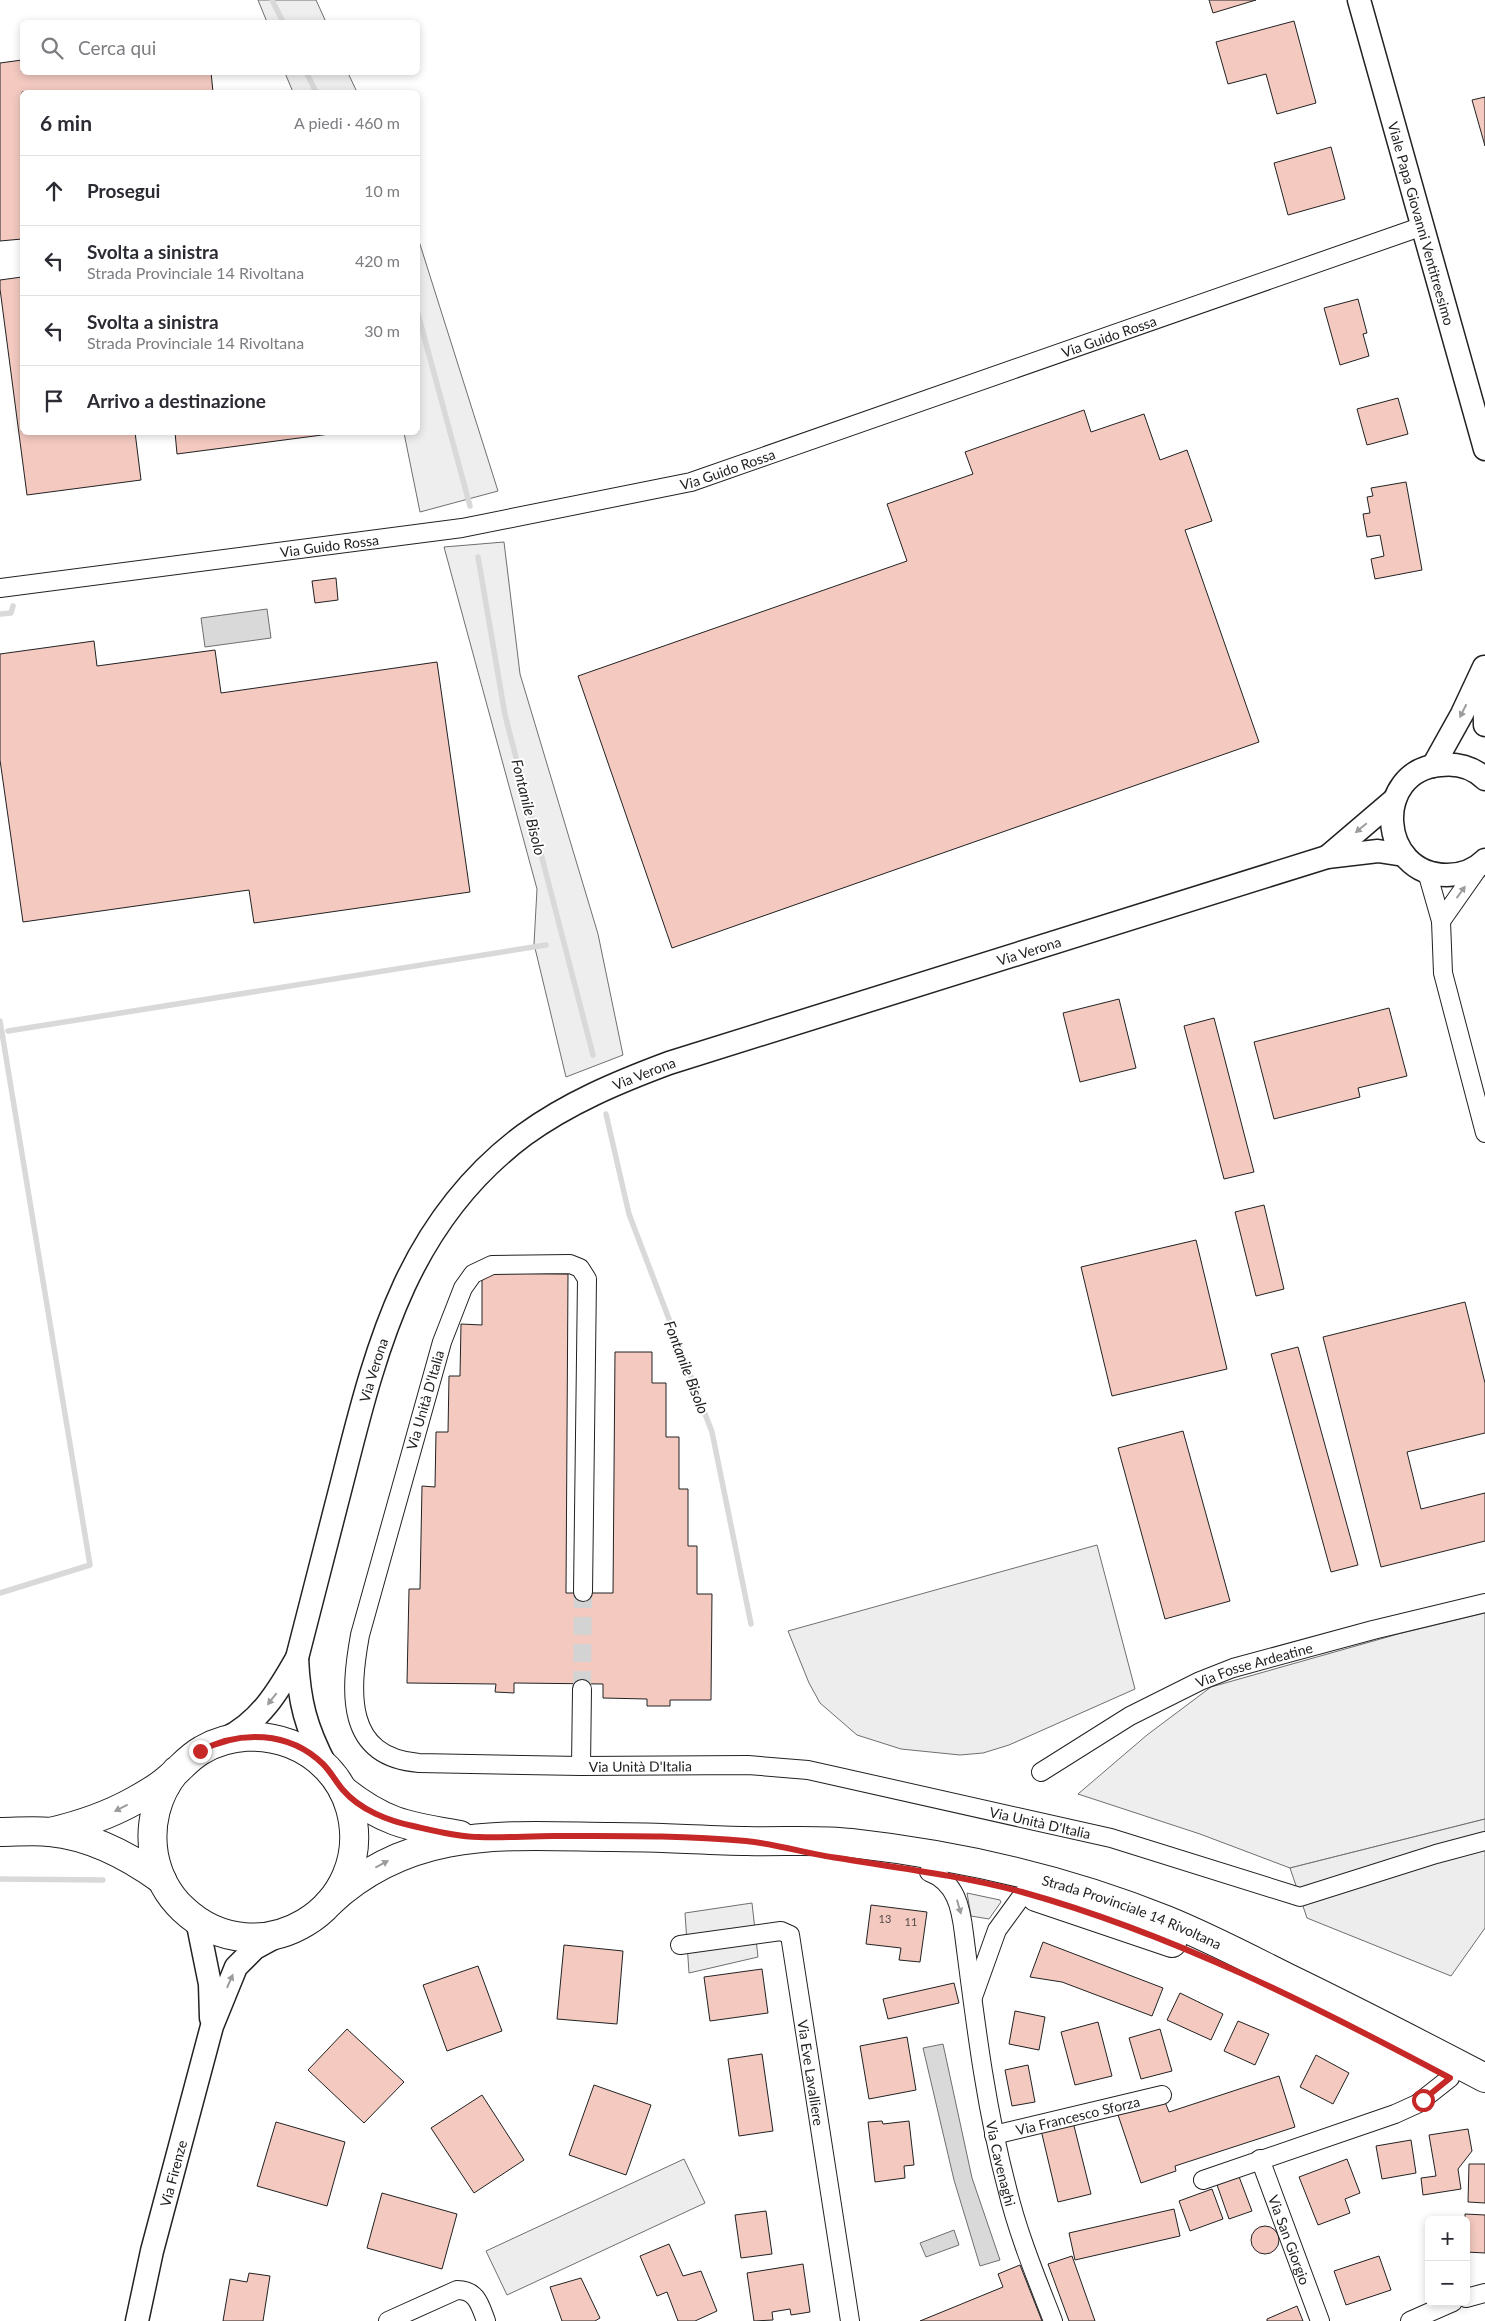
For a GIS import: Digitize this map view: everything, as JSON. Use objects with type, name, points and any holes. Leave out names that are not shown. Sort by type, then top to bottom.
[{"type":"main road","name":"Strada Provinciale 14 Rivoltana","points":[[0,1832],[50,1832],[93,1821],[149,1793],[192,1757],[217,1742],[250,1736],[275,1738],[301,1748],[371,1812],[397,1822],[476,1837]]},
{"type":"main road","name":"Strada Provinciale 14 Rivoltana","points":[[176,1772],[161,1794],[153,1824],[154,1854],[162,1880],[177,1904],[197,1920],[219,1932],[260,1938],[282,1933],[305,1923],[360,1877],[399,1856],[433,1845],[476,1837],[618,1837],[750,1841],[819,1840],[898,1850],[1004,1870],[1110,1901],[1166,1920],[1254,1961],[1485,2078]]},
{"type":"main road","name":"Strada Provinciale 14 Rivoltana","points":[[329,1903],[346,1877],[354,1847],[353,1820],[335,1780]]},
{"type":"main road","name":"Strada Provinciale 14 Rivoltana","points":[[50,1832],[117,1851],[131,1858],[162,1880]]},
{"type":"main road","name":"Strada Provinciale 14 Rivoltana","points":[[750,1841],[834,1858],[929,1872],[1024,1893],[1153,1936],[1203,1955],[1388,2046],[1485,2097]]},
{"type":"street","name":"Viale Papa Giovanni Ventitreesimo","points":[[1359,0],[1485,448]]},
{"type":"street","name":"Via Guido Rossa","points":[[0,588],[462,528],[691,482],[1423,226]]},
{"type":"street","points":[[1485,665],[1485,725]]},
{"type":"street","points":[[1433,766],[1462,714],[1485,665]]},
{"type":"street","points":[[1483,862],[1468,871],[1455,875],[1427,872],[1414,865],[1404,855],[1396,842],[1392,828],[1391,813],[1395,799],[1404,784],[1417,772],[1433,766],[1451,764],[1468,768],[1485,779]]},
{"type":"street","name":"Via Verona","points":[[1327,857],[1395,799]]},
{"type":"street","name":"Via Verona","points":[[217,1742],[240,1730],[261,1712],[274,1697],[297,1658],[379,1344],[414,1262],[435,1230],[484,1170],[523,1136],[562,1110],[600,1090],[669,1063],[1327,857],[1378,851],[1404,855]]},
{"type":"street","points":[[1441,921],[1483,862]]},
{"type":"street","points":[[1427,872],[1441,921],[1443,973],[1485,1133]]},
{"type":"street","name":"Via Unità D'Italia","points":[[583,1592],[587,1279],[580,1268],[570,1264],[492,1264],[473,1274],[463,1288],[442,1342],[360,1635],[354,1676],[356,1711],[365,1735],[374,1746],[389,1758],[401,1761],[581,1766],[748,1765],[823,1772],[1111,1838],[1300,1897],[1436,1854],[1485,1841]]},
{"type":"street","name":"Via Fosse Ardeatine","points":[[1041,1772],[1130,1716],[1232,1668],[1364,1632],[1485,1603]]},
{"type":"street","name":"Via Verona","points":[[297,1658],[300,1692],[306,1724],[312,1740],[335,1780]]},
{"type":"street","name":"Via Unità D'Italia","points":[[581,1766],[582,1689]]},
{"type":"street","name":"Via Cavenaghi","points":[[929,1872],[946,1882],[959,1905],[978,2044],[994,2136],[1019,2230],[1053,2321]]},
{"type":"street","name":"Via Cavenaghi","points":[[972,2000],[997,1930],[1024,1893]]},
{"type":"street","name":"Via Firenze","points":[[197,1920],[210,1984],[212,2026]]},
{"type":"street","name":"Via Eve Lavalliere","points":[[680,1945],[781,1931],[790,1934],[850,2321]]},
{"type":"street","name":"Via Firenze","points":[[137,2321],[147,2272],[212,2026],[236,1967],[261,1944],[282,1933]]},
{"type":"street","points":[[1203,2180],[1395,2114],[1417,2104],[1450,2078]]},
{"type":"street","name":"Via Francesco Sforza","points":[[994,2136],[1162,2095]]},
{"type":"street","name":"Via San Giorgio","points":[[1260,2159],[1320,2321]]},
{"type":"street","points":[[388,2321],[451,2292],[469,2291],[476,2298],[486,2321]]},
{"type":"street","points":[[1470,2297],[1485,2293]]},
{"type":"street","points":[[1410,2321],[1444,2306]]},
{"type":"shaded area","points":[[258,0],[316,0],[325,20],[266,20]]},
{"type":"shaded area","points":[[286,75],[349,75],[356,90],[292,90]]},
{"type":"shaded area","points":[[420,244],[498,491],[420,512],[404,435],[420,435]]},
{"type":"shaded area","points":[[504,542],[520,674],[598,934],[623,1055],[566,1077],[534,944],[537,889],[444,547]]},
{"type":"shaded area","points":[[267,609],[271,638],[205,647],[201,618]]},
{"type":"shaded area","points":[[1097,1545],[1135,1689],[1009,1745],[983,1753],[960,1755],[901,1749],[857,1735],[820,1703],[809,1683],[788,1631]]},
{"type":"shaded area","points":[[1485,1613],[1485,1819],[1290,1868],[1200,1834],[1078,1794],[1147,1735],[1211,1687],[1398,1634]]},
{"type":"shaded area","points":[[1485,1819],[1485,1928],[1451,1976],[1307,1918],[1290,1868]]},
{"type":"shaded area","points":[[967,1893],[1000,1900],[1001,1902],[989,1919],[971,1916]]},
{"type":"shaded area","points":[[752,1903],[758,1957],[689,1973],[685,1913]]},
{"type":"shaded area","points":[[943,2044],[972,2178],[1000,2260],[980,2266],[954,2180],[923,2048]]},
{"type":"shaded area","points":[[684,2159],[705,2203],[507,2295],[486,2251]]},
{"type":"shaded area","points":[[954,2230],[959,2245],[926,2257],[920,2243]]},
{"type":"building","points":[[1209,0],[1256,0],[1213,13]]},
{"type":"building","points":[[1294,21],[1316,103],[1277,114],[1266,74],[1228,84],[1216,42]]},
{"type":"building","points":[[20,60],[20,75],[211,75],[213,90],[20,90],[20,239],[0,241],[0,63]]},
{"type":"building","points":[[1485,97],[1485,146],[1472,100]]},
{"type":"building","points":[[1331,147],[1345,199],[1288,215],[1274,163]]},
{"type":"building","points":[[20,277],[20,435],[135,435],[141,480],[27,495],[0,280]]},
{"type":"building","points":[[1358,299],[1367,333],[1363,334],[1369,356],[1340,365],[1324,308]]},
{"type":"building","points":[[1398,398],[1408,434],[1367,445],[1357,409]]},
{"type":"building","points":[[1084,410],[1091,432],[1144,414],[1160,460],[1187,450],[1212,521],[1185,530],[1259,742],[672,948],[578,676],[907,561],[887,504],[973,474],[965,452]]},
{"type":"building","points":[[175,435],[322,435],[177,454]]},
{"type":"building","points":[[1406,482],[1422,570],[1375,579],[1371,559],[1384,556],[1380,535],[1367,537],[1363,514],[1370,513],[1367,497],[1373,496],[1371,488]]},
{"type":"building","points":[[336,578],[338,600],[315,603],[312,581]]},
{"type":"building","points":[[94,641],[97,666],[215,650],[221,693],[437,662],[470,892],[254,923],[249,890],[23,922],[0,760],[0,654]]},
{"type":"building","points":[[1119,999],[1136,1068],[1080,1082],[1063,1013]]},
{"type":"building","points":[[1389,1008],[1407,1076],[1358,1088],[1360,1097],[1274,1119],[1254,1042]]},
{"type":"building","points":[[1214,1018],[1254,1172],[1224,1179],[1184,1026]]},
{"type":"building","points":[[1264,1205],[1284,1289],[1256,1296],[1235,1212]]},
{"type":"building","points":[[1196,1240],[1227,1369],[1112,1396],[1081,1267]]},
{"type":"building","points":[[482,1273],[568,1274],[566,1593],[613,1593],[615,1352],[652,1352],[652,1383],[666,1383],[666,1437],[679,1437],[679,1489],[688,1489],[688,1546],[697,1546],[697,1594],[712,1594],[711,1700],[670,1700],[670,1706],[647,1706],[647,1699],[603,1698],[603,1684],[514,1683],[514,1693],[495,1692],[496,1684],[407,1683],[409,1589],[420,1589],[422,1486],[435,1487],[436,1432],[448,1432],[449,1376],[460,1376],[461,1324],[482,1325]]},
{"type":"building","points":[[1465,1302],[1485,1383],[1485,1433],[1407,1452],[1421,1509],[1485,1493],[1485,1541],[1381,1567],[1323,1337]]},
{"type":"building","points":[[1298,1347],[1358,1565],[1331,1572],[1271,1354]]},
{"type":"building","points":[[1183,1431],[1230,1601],[1165,1619],[1118,1448]]},
{"type":"building","points":[[871,1905],[927,1912],[920,1962],[899,1960],[901,1948],[866,1944]]},
{"type":"building","points":[[1043,1942],[1163,1988],[1152,2016],[1062,1982],[1030,1977]]},
{"type":"building","points":[[564,1945],[623,1951],[617,2024],[557,2019]]},
{"type":"building","points":[[478,1966],[502,2031],[447,2051],[423,1985]]},
{"type":"building","points":[[762,1969],[768,2013],[710,2021],[704,1977]]},
{"type":"building","points":[[954,1983],[959,2003],[888,2019],[883,1999]]},
{"type":"building","points":[[1180,1993],[1223,2014],[1211,2040],[1167,2020]]},
{"type":"building","points":[[1015,2011],[1045,2017],[1039,2050],[1009,2044]]},
{"type":"building","points":[[1238,2021],[1269,2034],[1255,2065],[1224,2051]]},
{"type":"building","points":[[1098,2022],[1112,2076],[1075,2085],[1061,2032]]},
{"type":"building","points":[[347,2029],[404,2082],[364,2123],[308,2070]]},
{"type":"building","points":[[1160,2029],[1172,2071],[1141,2079],[1129,2038]]},
{"type":"building","points":[[907,2037],[916,2090],[869,2099],[860,2046]]},
{"type":"building","points":[[762,2054],[773,2131],[739,2136],[728,2059]]},
{"type":"building","points":[[1316,2055],[1349,2073],[1333,2104],[1300,2087]]},
{"type":"building","points":[[1028,2065],[1035,2102],[1012,2106],[1005,2070]]},
{"type":"building","points":[[1279,2076],[1295,2127],[1175,2166],[1176,2171],[1141,2183],[1117,2112],[1163,2097],[1169,2112]]},
{"type":"building","points":[[594,2085],[651,2105],[626,2175],[569,2155]]},
{"type":"building","points":[[482,2095],[524,2160],[474,2193],[431,2128]]},
{"type":"building","points":[[882,2121],[883,2124],[909,2121],[914,2165],[904,2166],[905,2178],[875,2182],[868,2122]]},
{"type":"building","points":[[276,2122],[345,2142],[327,2206],[257,2186]]},
{"type":"building","points":[[1073,2122],[1091,2194],[1058,2202],[1041,2130]]},
{"type":"building","points":[[1468,2129],[1472,2151],[1458,2169],[1461,2189],[1423,2195],[1421,2178],[1436,2176],[1429,2135]]},
{"type":"building","points":[[1411,2140],[1416,2173],[1382,2179],[1376,2146]]},
{"type":"building","points":[[1347,2159],[1360,2193],[1345,2199],[1350,2213],[1318,2225],[1299,2177]]},
{"type":"building","points":[[1469,2164],[1485,2164],[1485,2203],[1468,2202]]},
{"type":"building","points":[[1238,2174],[1252,2211],[1229,2219],[1216,2182]]},
{"type":"building","points":[[1212,2189],[1223,2219],[1190,2231],[1179,2201]]},
{"type":"building","points":[[382,2193],[457,2214],[442,2269],[367,2248]]},
{"type":"building","points":[[1174,2209],[1180,2236],[1075,2260],[1069,2233]]},
{"type":"building","points":[[766,2211],[772,2254],[741,2258],[735,2215]]},
{"type":"building","points":[[1465,2214],[1485,2215],[1485,2253],[1470,2252],[1470,2216],[1465,2216]]},
{"type":"building","points":[[1265,2226],[1275,2230],[1279,2240],[1275,2250],[1265,2254],[1255,2250],[1251,2240],[1255,2230]]},
{"type":"building","points":[[669,2244],[683,2276],[701,2271],[717,2311],[695,2321],[678,2321],[667,2292],[657,2296],[640,2256]]},
{"type":"building","points":[[1072,2256],[1095,2321],[1069,2321],[1048,2264]]},
{"type":"building","points":[[1379,2256],[1391,2290],[1346,2305],[1334,2271]]},
{"type":"building","points":[[803,2264],[810,2312],[791,2315],[790,2309],[772,2312],[773,2320],[754,2321],[747,2273]]},
{"type":"building","points":[[1020,2265],[1042,2321],[920,2321],[1003,2287],[998,2274]]},
{"type":"building","points":[[249,2273],[270,2276],[263,2321],[223,2321],[230,2279],[247,2282]]},
{"type":"building","points":[[581,2278],[600,2318],[595,2321],[562,2321],[550,2287]]},
{"type":"building","points":[[1297,2306],[1303,2321],[1267,2321],[1267,2319]]},
{"type":"waterway","name":"Fontanile Bisolo","points":[[272,0],[282,20]]},
{"type":"waterway","name":"Fontanile Bisolo","points":[[308,75],[315,90]]},
{"type":"waterway","name":"Fontanile Bisolo","points":[[420,321],[470,506]]},
{"type":"waterway","name":"Fontanile Bisolo","points":[[478,557],[505,715],[593,1055]]},
{"type":"waterway","points":[[0,614],[11,613],[13,606]]},
{"type":"waterway","points":[[8,1031],[546,945]]},
{"type":"waterway","points":[[0,1021],[90,1565],[0,1593]]},
{"type":"waterway","name":"Fontanile Bisolo","points":[[606,1114],[629,1214],[712,1432],[751,1624]]},
{"type":"waterway","points":[[0,1879],[103,1880]]},
{"type":"tunnel","points":[[582,1689],[583,1592]]},
{"type":"route","points":[[200,1751],[223,1740],[240,1737],[258,1736],[283,1740],[301,1748],[326,1766],[343,1790],[371,1812],[406,1825],[476,1837],[660,1837],[750,1841],[834,1858],[929,1872],[1024,1893],[1153,1936],[1203,1955],[1247,1975],[1450,2078],[1423,2100]]}]
